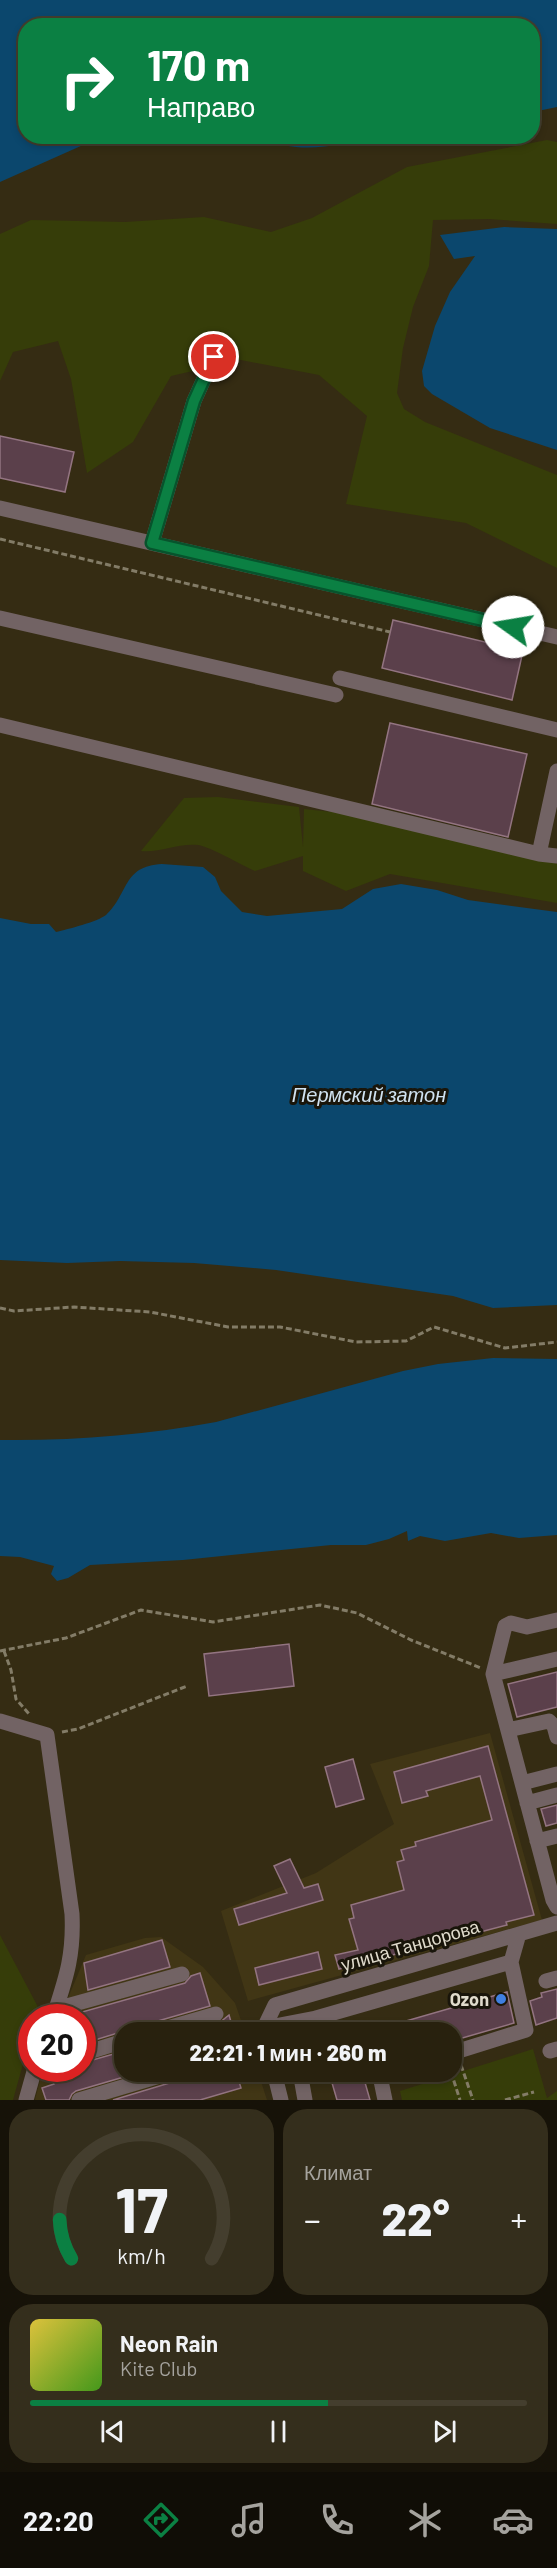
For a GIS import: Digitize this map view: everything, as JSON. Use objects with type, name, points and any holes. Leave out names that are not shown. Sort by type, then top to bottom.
[{"type":"street","points":[[152,543],[194,401],[214,357]]},
{"type":"street","points":[[0,508],[557,637]]},
{"type":"street","points":[[0,618],[336,695]]},
{"type":"street","points":[[340,678],[557,730]]},
{"type":"street","points":[[0,725],[539,854],[557,856]]},
{"type":"street","points":[[539,854],[557,771]]},
{"type":"street","points":[[541,1928],[555,1903],[493,1674],[504,1626],[511,1623],[527,1627],[557,1620]]},
{"type":"street","points":[[493,1674],[557,1659]]},
{"type":"street","points":[[0,1721],[47,1736],[74,1943],[68,1975],[57,2004]]},
{"type":"street","points":[[508,1730],[549,1721],[554,1726],[557,1737]]},
{"type":"street","points":[[522,1783],[557,1774]]},
{"type":"street","points":[[527,1803],[557,1795]]},
{"type":"street","points":[[537,1841],[557,1836]]},
{"type":"street","name":"улица Танцорова","points":[[268,2022],[275,2005],[557,1923]]},
{"type":"street","points":[[462,2050],[526,2030],[511,1962],[519,1934]]},
{"type":"street","points":[[323,2022],[511,1962]]},
{"type":"street","points":[[84,2004],[182,1974]]},
{"type":"street","points":[[188,2022],[216,2014]]},
{"type":"street","points":[[96,2050],[114,2044]]},
{"type":"street","points":[[26,2100],[32,2082]]},
{"type":"street","points":[[79,2100],[139,2082]]},
{"type":"street","points":[[276,2082],[281,2100]]},
{"type":"street","points":[[302,2082],[305,2100]]},
{"type":"street","points":[[381,2082],[385,2100]]},
{"type":"path","points":[[0,538],[390,632]]},
{"type":"path","points":[[0,1308],[14,1311],[74,1307],[150,1312],[228,1327],[280,1327],[356,1342],[406,1341],[434,1327],[505,1348],[557,1341]]},
{"type":"path","points":[[186,1686],[78,1729],[47,1736],[16,1699],[11,1670],[2,1651],[66,1638],[141,1610],[213,1622],[320,1605],[357,1613],[411,1640],[455,1656],[493,1674]]},
{"type":"path","points":[[462,2074],[472,2100]]},
{"type":"path","points":[[454,2082],[460,2100]]},
{"type":"path","points":[[505,2100],[534,2092]]},
{"type":"shaded area","points":[[490,1733],[542,1920],[248,2001],[221,1911],[316,1873],[394,1824],[370,1764]]},
{"type":"shaded area","points":[[161,1937],[203,1967],[235,2003],[242,2022],[114,2022],[114,2082],[261,2082],[267,2100],[35,2100],[40,2082],[96,2082],[96,2004],[65,2004],[86,1955],[145,1938]]},
{"type":"green space","points":[[540,141],[557,142],[557,224],[489,219],[433,220],[429,266],[413,307],[403,348],[397,393],[404,409],[425,422],[557,475],[557,568],[466,523],[346,504],[367,416],[319,375],[241,360],[171,376],[133,442],[87,473],[71,379],[58,341],[13,352],[0,381],[0,234],[31,220],[125,222],[204,217],[271,232],[312,218],[407,167],[526,144],[540,144]]},
{"type":"green space","points":[[218,797],[299,807],[303,847],[304,809],[408,820],[557,864],[557,903],[390,874],[346,891],[303,871],[303,856],[255,871],[204,846],[183,845],[155,851],[141,851],[184,798]]},
{"type":"green space","points":[[0,1935],[36,2004],[18,2004],[18,2082],[13,2100],[0,2100]]},
{"type":"green space","points":[[533,2049],[547,2098],[557,2091],[557,2100],[402,2100],[400,2091],[428,2082],[462,2082],[462,2071]]},
{"type":"water","points":[[0,0],[557,0],[557,107],[540,111],[540,18],[18,18],[18,144],[85,144],[0,182]]},
{"type":"water","points":[[280,144],[342,144],[318,147]]},
{"type":"water","points":[[504,227],[557,229],[557,450],[490,428],[432,394],[424,386],[422,371],[435,326],[450,292],[475,256],[454,259],[440,235]]},
{"type":"water","name":"Пермский затон","points":[[162,864],[203,867],[215,877],[221,891],[242,912],[267,916],[342,909],[373,889],[401,884],[437,890],[468,900],[557,912],[557,1305],[493,1308],[453,1296],[276,1270],[194,1263],[120,1261],[67,1263],[0,1260],[0,918],[31,924],[49,924],[56,932],[89,923],[106,915],[133,875],[149,866]]},
{"type":"water","points":[[493,1358],[557,1359],[557,1535],[519,1538],[491,1533],[445,1541],[420,1536],[408,1541],[407,1531],[366,1545],[331,1545],[183,1560],[90,1565],[68,1578],[57,1581],[51,1574],[54,1566],[20,1557],[0,1556],[0,1440],[109,1436],[189,1427],[216,1422],[403,1371],[438,1364]]},
{"type":"building","points":[[0,436],[74,452],[65,492],[0,478]]},
{"type":"building","points":[[393,620],[523,651],[512,700],[382,668]]},
{"type":"building","points":[[390,723],[527,754],[508,837],[372,804]]},
{"type":"building","points":[[289,1644],[294,1686],[209,1696],[204,1654]]},
{"type":"building","points":[[557,1672],[557,1707],[517,1717],[508,1684]]},
{"type":"building","points":[[488,1746],[534,1915],[506,1922],[507,1925],[339,1969],[335,1955],[358,1950],[349,1919],[354,1918],[351,1905],[404,1890],[397,1862],[404,1860],[401,1850],[416,1846],[415,1842],[492,1820],[480,1776],[426,1791],[428,1796],[402,1803],[394,1772]]},
{"type":"building","points":[[353,1759],[364,1799],[336,1807],[325,1767]]},
{"type":"building","points":[[557,1805],[557,1823],[546,1826],[541,1809]]},
{"type":"building","points":[[290,1859],[304,1888],[318,1884],[323,1900],[239,1925],[234,1909],[287,1893],[274,1866]]},
{"type":"building","points":[[162,1940],[170,1967],[88,1990],[84,1963]]},
{"type":"building","points":[[318,1952],[322,1969],[259,1985],[255,1968]]},
{"type":"building","points":[[200,1973],[210,2006],[154,2022],[114,2022],[114,2034],[96,2040],[96,2008],[185,1983],[191,1976]]},
{"type":"building","points":[[557,1989],[557,2018],[536,2025],[530,2001],[542,1997],[541,1993]]},
{"type":"building","points":[[507,1992],[514,2023],[462,2038],[462,2022],[402,2022]]},
{"type":"building","points":[[229,2015],[231,2022],[220,2022]]},
{"type":"building","points":[[114,2054],[114,2080],[76,2091],[69,2100],[46,2100],[42,2088],[54,2084],[53,2082],[96,2082],[96,2059]]},
{"type":"building","points":[[173,2082],[239,2082],[241,2088],[200,2100],[113,2100]]},
{"type":"building","points":[[332,2082],[365,2082],[370,2100],[337,2100]]},
{"type":"place","name":"Ozon","points":[[501,1999]]},
{"type":"route","points":[[214,357],[194,401],[152,543],[513,627]]}]
